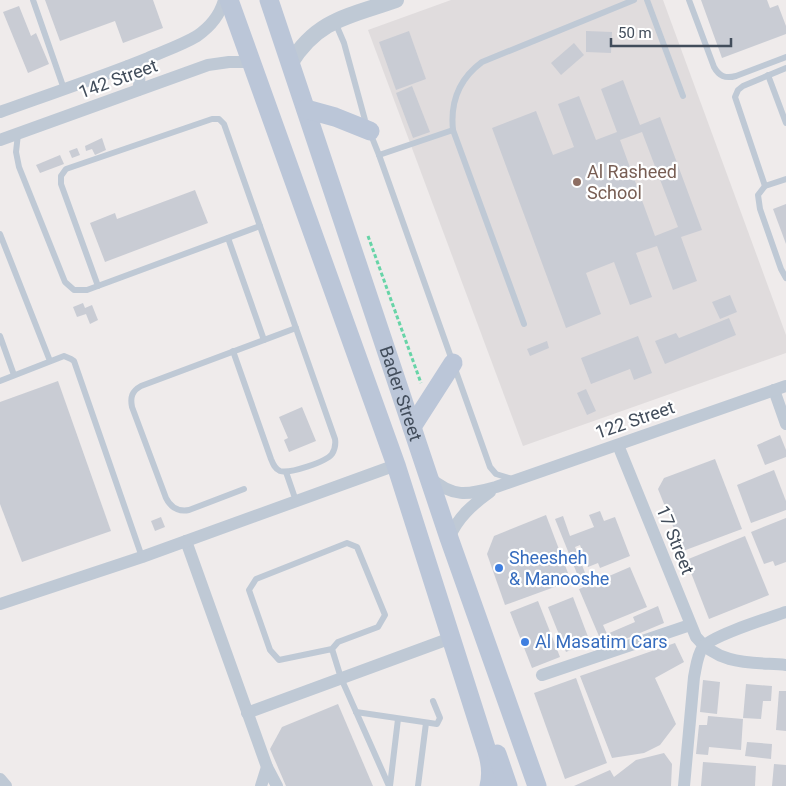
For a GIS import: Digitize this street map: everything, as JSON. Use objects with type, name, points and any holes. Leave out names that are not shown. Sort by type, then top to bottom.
[{"type":"main road","name":"Bader Street","points":[[228,0],[396,465],[491,763],[489,786]]},
{"type":"main road","name":"Bader Street","points":[[269,0],[449,538],[537,786]]},
{"type":"main road","points":[[306,110],[335,117],[370,131]]},
{"type":"main road","points":[[412,427],[453,363]]},
{"type":"main road","points":[[464,678],[481,706],[508,786]]},
{"type":"street","name":"142 Street","points":[[0,112],[128,66],[198,35],[213,22],[224,0]]},
{"type":"street","points":[[290,64],[308,39],[319,29],[334,21],[396,0]]},
{"type":"street","name":"142 Street","points":[[0,140],[208,65],[229,62],[251,62]]},
{"type":"street","points":[[128,66],[132,67],[139,75],[138,90]]},
{"type":"street","name":"122 Street","points":[[429,477],[443,487],[470,494],[518,480],[786,386]]},
{"type":"street","points":[[774,390],[786,424]]},
{"type":"street","name":"17 Street","points":[[618,445],[690,625],[696,638],[704,647]]},
{"type":"street","points":[[0,604],[142,557],[396,465]]},
{"type":"street","name":"122 Street","points":[[449,538],[453,529],[472,504],[496,487]]},
{"type":"street","points":[[186,541],[266,768],[277,786]]},
{"type":"street","points":[[684,786],[694,677],[697,661],[704,647],[722,636],[786,612]]},
{"type":"street","points":[[542,675],[690,625]]},
{"type":"street","points":[[247,713],[451,638]]},
{"type":"street","points":[[704,647],[721,657],[731,660],[786,665]]},
{"type":"street","points":[[261,786],[266,768]]},
{"type":"street","points":[[0,779],[6,786]]},
{"type":"lane","points":[[33,0],[64,89]]},
{"type":"lane","points":[[524,324],[453,130],[452,113],[455,97],[465,77],[482,62],[634,0]]},
{"type":"lane","points":[[647,0],[683,96]]},
{"type":"lane","points":[[689,0],[714,67],[722,77],[736,76],[786,57]]},
{"type":"lane","points":[[334,21],[344,43],[370,131],[490,467],[496,474],[518,480]]},
{"type":"lane","points":[[765,186],[735,97],[738,90],[743,86],[786,68]]},
{"type":"lane","points":[[768,75],[786,123]]},
{"type":"lane","points":[[98,286],[61,184],[60,176],[66,169],[212,118],[220,119],[224,124],[336,444],[332,454],[324,460],[286,472],[281,471],[273,464],[233,351]]},
{"type":"lane","points":[[379,155],[453,130]]},
{"type":"lane","points":[[18,134],[16,152],[19,167],[65,282],[69,287],[80,291],[98,286],[260,226]]},
{"type":"lane","points":[[786,179],[765,186],[758,194],[760,209],[781,269],[786,278]]},
{"type":"lane","points":[[0,234],[50,361]]},
{"type":"lane","points":[[228,238],[264,340]]},
{"type":"lane","points":[[244,489],[189,510],[183,511],[172,507],[166,498],[132,407],[132,394],[136,389],[296,328]]},
{"type":"lane","points":[[0,336],[14,375]]},
{"type":"lane","points":[[0,381],[64,356],[74,361],[142,557]]},
{"type":"lane","points":[[286,472],[296,501]]},
{"type":"lane","points":[[347,544],[357,546],[385,614],[378,627],[338,642],[332,649],[279,660],[270,650],[249,590],[256,579],[347,544]]},
{"type":"lane","points":[[332,649],[341,678],[390,786]]},
{"type":"lane","points":[[356,712],[437,724],[440,721],[433,701]]},
{"type":"lane","points":[[390,786],[398,719]]},
{"type":"lane","points":[[418,786],[426,723]]},
{"type":"path","points":[[367,232],[428,402]]},
{"type":"shaded area","name":"Al Rasheed School","points":[[451,0],[663,0],[786,335],[786,353],[523,446],[368,30]]},
{"type":"building","points":[[45,0],[153,0],[163,28],[123,43],[115,21],[60,41]]},
{"type":"building","points":[[701,0],[767,0],[770,8],[778,5],[786,26],[786,34],[722,58]]},
{"type":"building","points":[[19,6],[31,36],[36,33],[49,64],[28,73],[3,12]]},
{"type":"building","points":[[409,31],[426,79],[396,90],[379,42]]},
{"type":"building","points":[[586,31],[612,32],[611,53],[586,52]]},
{"type":"building","points":[[574,43],[584,55],[561,75],[551,63]]},
{"type":"building","points":[[623,80],[640,125],[660,117],[702,230],[681,237],[697,281],[673,290],[657,246],[636,253],[652,297],[630,305],[614,262],[586,273],[601,314],[566,328],[492,128],[536,111],[553,155],[574,147],[558,104],[579,96],[596,140],[617,132],[601,89]],"holes":[[[642,132],[678,227],[655,236],[620,140]]]},
{"type":"building","points":[[412,86],[430,132],[413,138],[396,93]]},
{"type":"building","points":[[102,138],[106,150],[95,155],[92,149],[86,151],[85,146]]},
{"type":"building","points":[[77,148],[80,155],[72,158],[69,151]]},
{"type":"building","points":[[60,155],[64,164],[40,173],[36,165]]},
{"type":"building","points":[[195,190],[208,223],[105,262],[90,223],[115,213],[117,219]]},
{"type":"building","points":[[786,204],[786,244],[773,209]]},
{"type":"building","points":[[730,295],[737,312],[720,319],[712,302]]},
{"type":"building","points":[[83,303],[85,308],[92,305],[98,320],[90,324],[86,314],[77,317],[73,307]]},
{"type":"building","points":[[729,318],[736,335],[665,364],[655,341],[676,333],[679,338]]},
{"type":"building","points":[[638,336],[652,373],[634,380],[630,369],[591,384],[581,358]]},
{"type":"building","points":[[547,341],[549,348],[530,356],[527,349]]},
{"type":"building","points":[[58,381],[111,531],[22,562],[0,504],[0,402]]},
{"type":"building","points":[[586,389],[596,411],[587,415],[577,393]]},
{"type":"building","points":[[302,407],[316,441],[289,452],[284,440],[288,438],[279,417]]},
{"type":"building","points":[[780,435],[786,450],[786,457],[765,465],[757,445]]},
{"type":"building","points":[[715,459],[742,529],[683,551],[658,489],[664,478]]},
{"type":"building","points":[[774,470],[786,501],[786,510],[751,523],[737,485]]},
{"type":"building","points":[[600,511],[604,521],[615,517],[630,556],[600,568],[598,563],[588,567],[580,545],[575,547],[589,583],[582,586],[555,519],[563,516],[570,536],[594,527],[589,515]]},
{"type":"building","points":[[546,515],[571,581],[505,605],[487,554],[494,536]]},
{"type":"building","points":[[161,517],[165,527],[155,531],[151,521]]},
{"type":"building","points":[[786,518],[786,562],[775,566],[773,561],[764,564],[751,532]]},
{"type":"building","points":[[745,536],[769,595],[709,619],[686,560]]},
{"type":"building","points":[[630,567],[647,607],[603,625],[607,634],[635,622],[633,617],[658,606],[664,623],[604,648],[579,589]]},
{"type":"building","points":[[573,597],[590,642],[566,652],[548,607]]},
{"type":"building","points":[[538,601],[560,657],[532,668],[510,612]]},
{"type":"building","points":[[675,643],[684,662],[655,678],[676,724],[660,745],[644,753],[612,758],[580,676]]},
{"type":"building","points":[[576,678],[607,763],[565,779],[534,693]]},
{"type":"building","points":[[703,680],[720,682],[717,714],[700,712]]},
{"type":"building","points":[[746,684],[772,686],[771,701],[763,701],[761,719],[743,718]]},
{"type":"building","points":[[779,691],[786,691],[786,731],[776,730]]},
{"type":"building","points":[[338,704],[373,786],[286,786],[270,749],[282,727]]},
{"type":"building","points":[[708,716],[743,719],[741,750],[709,747],[708,755],[696,754],[699,725],[707,725]]},
{"type":"building","points":[[747,742],[772,744],[771,759],[745,756]]},
{"type":"building","points":[[664,753],[672,764],[671,786],[574,786],[610,770],[614,777],[636,760]]},
{"type":"building","points":[[703,762],[756,766],[755,786],[701,786]]},
{"type":"building","points":[[774,764],[786,765],[786,786],[772,786]]},
{"type":"place","name":"Al Rasheed School","points":[[577,182]]},
{"type":"place","name":"Sheesheh & Manooshe","points":[[499,568]]},
{"type":"place","name":"Al Masatim Cars","points":[[525,642]]}]
